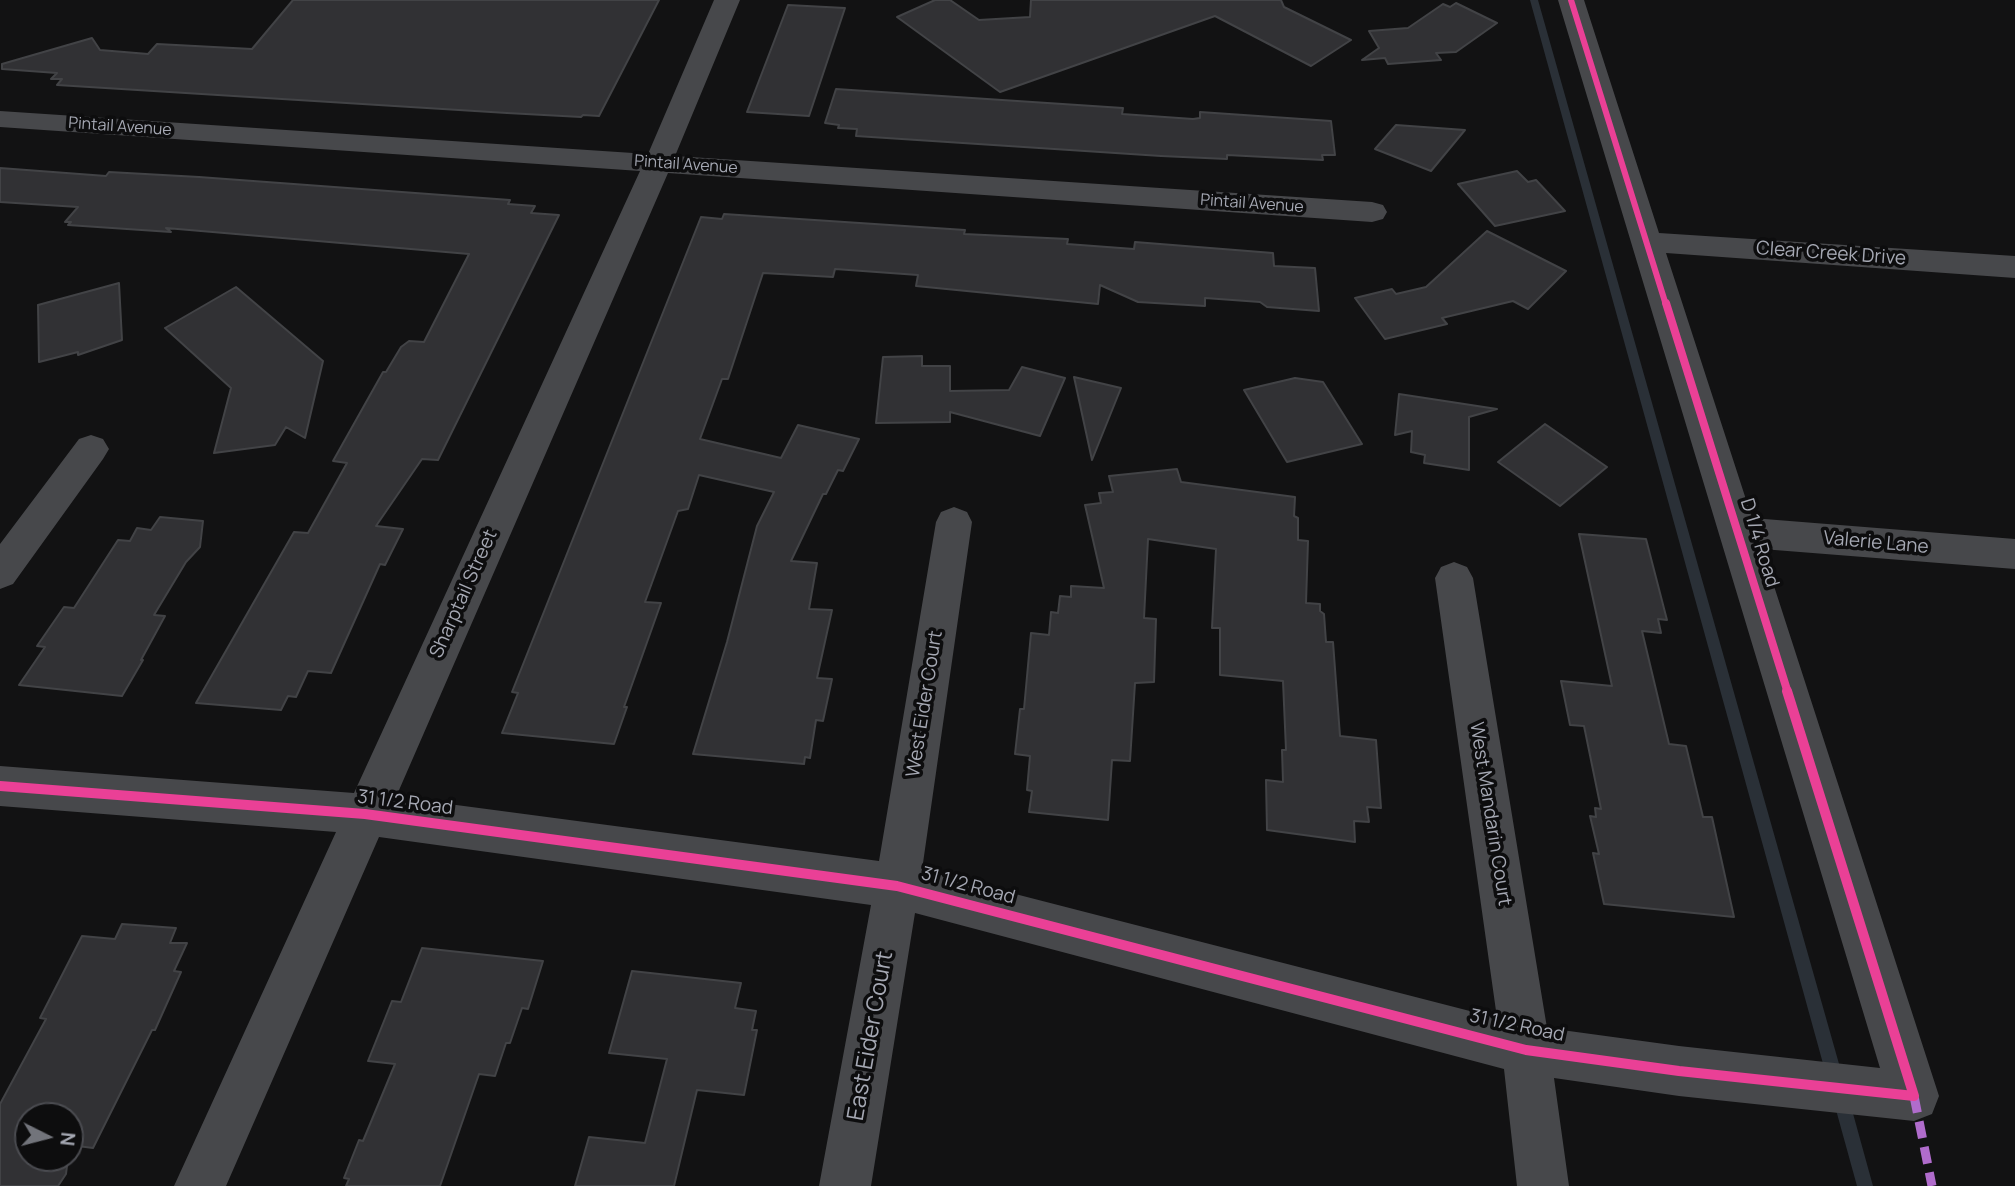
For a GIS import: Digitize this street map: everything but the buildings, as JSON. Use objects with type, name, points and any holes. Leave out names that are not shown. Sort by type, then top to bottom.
[{"type":"street","name":"Sharptail Street","points":[[200,1186],[658,163],[727,0]]},
{"type":"street","name":"D 1/4 Road","points":[[1571,0],[1914,1096]]},
{"type":"street","name":"Pintail Avenue","points":[[0,120],[1372,212]]},
{"type":"street","name":"Clear Creek Drive","points":[[1647,242],[2015,267]]},
{"type":"street","points":[[0,573],[91,449]]},
{"type":"street","name":"West Eider Court","points":[[897,886],[954,522]]},
{"type":"street","name":"Valerie Lane","points":[[1738,531],[2015,554]]},
{"type":"street","name":"West Mandarin Court","points":[[1454,578],[1526,1050],[1543,1186]]},
{"type":"street","name":"31 1/2 Road","points":[[0,786],[365,814],[897,886],[1526,1050],[1679,1071],[1914,1096]]},
{"type":"street","name":"East Eider Court","points":[[845,1186],[897,886]]},
{"type":"waterway","points":[[1534,0],[1835,1078]]},
{"type":"waterway","points":[[1841,1099],[1865,1186]]},
{"type":"marked path","points":[[1914,1096],[1932,1186]]},
{"type":"cycle path","points":[[0,786],[365,814],[897,886],[1526,1050],[1679,1071],[1914,1096],[1571,0]]}]
